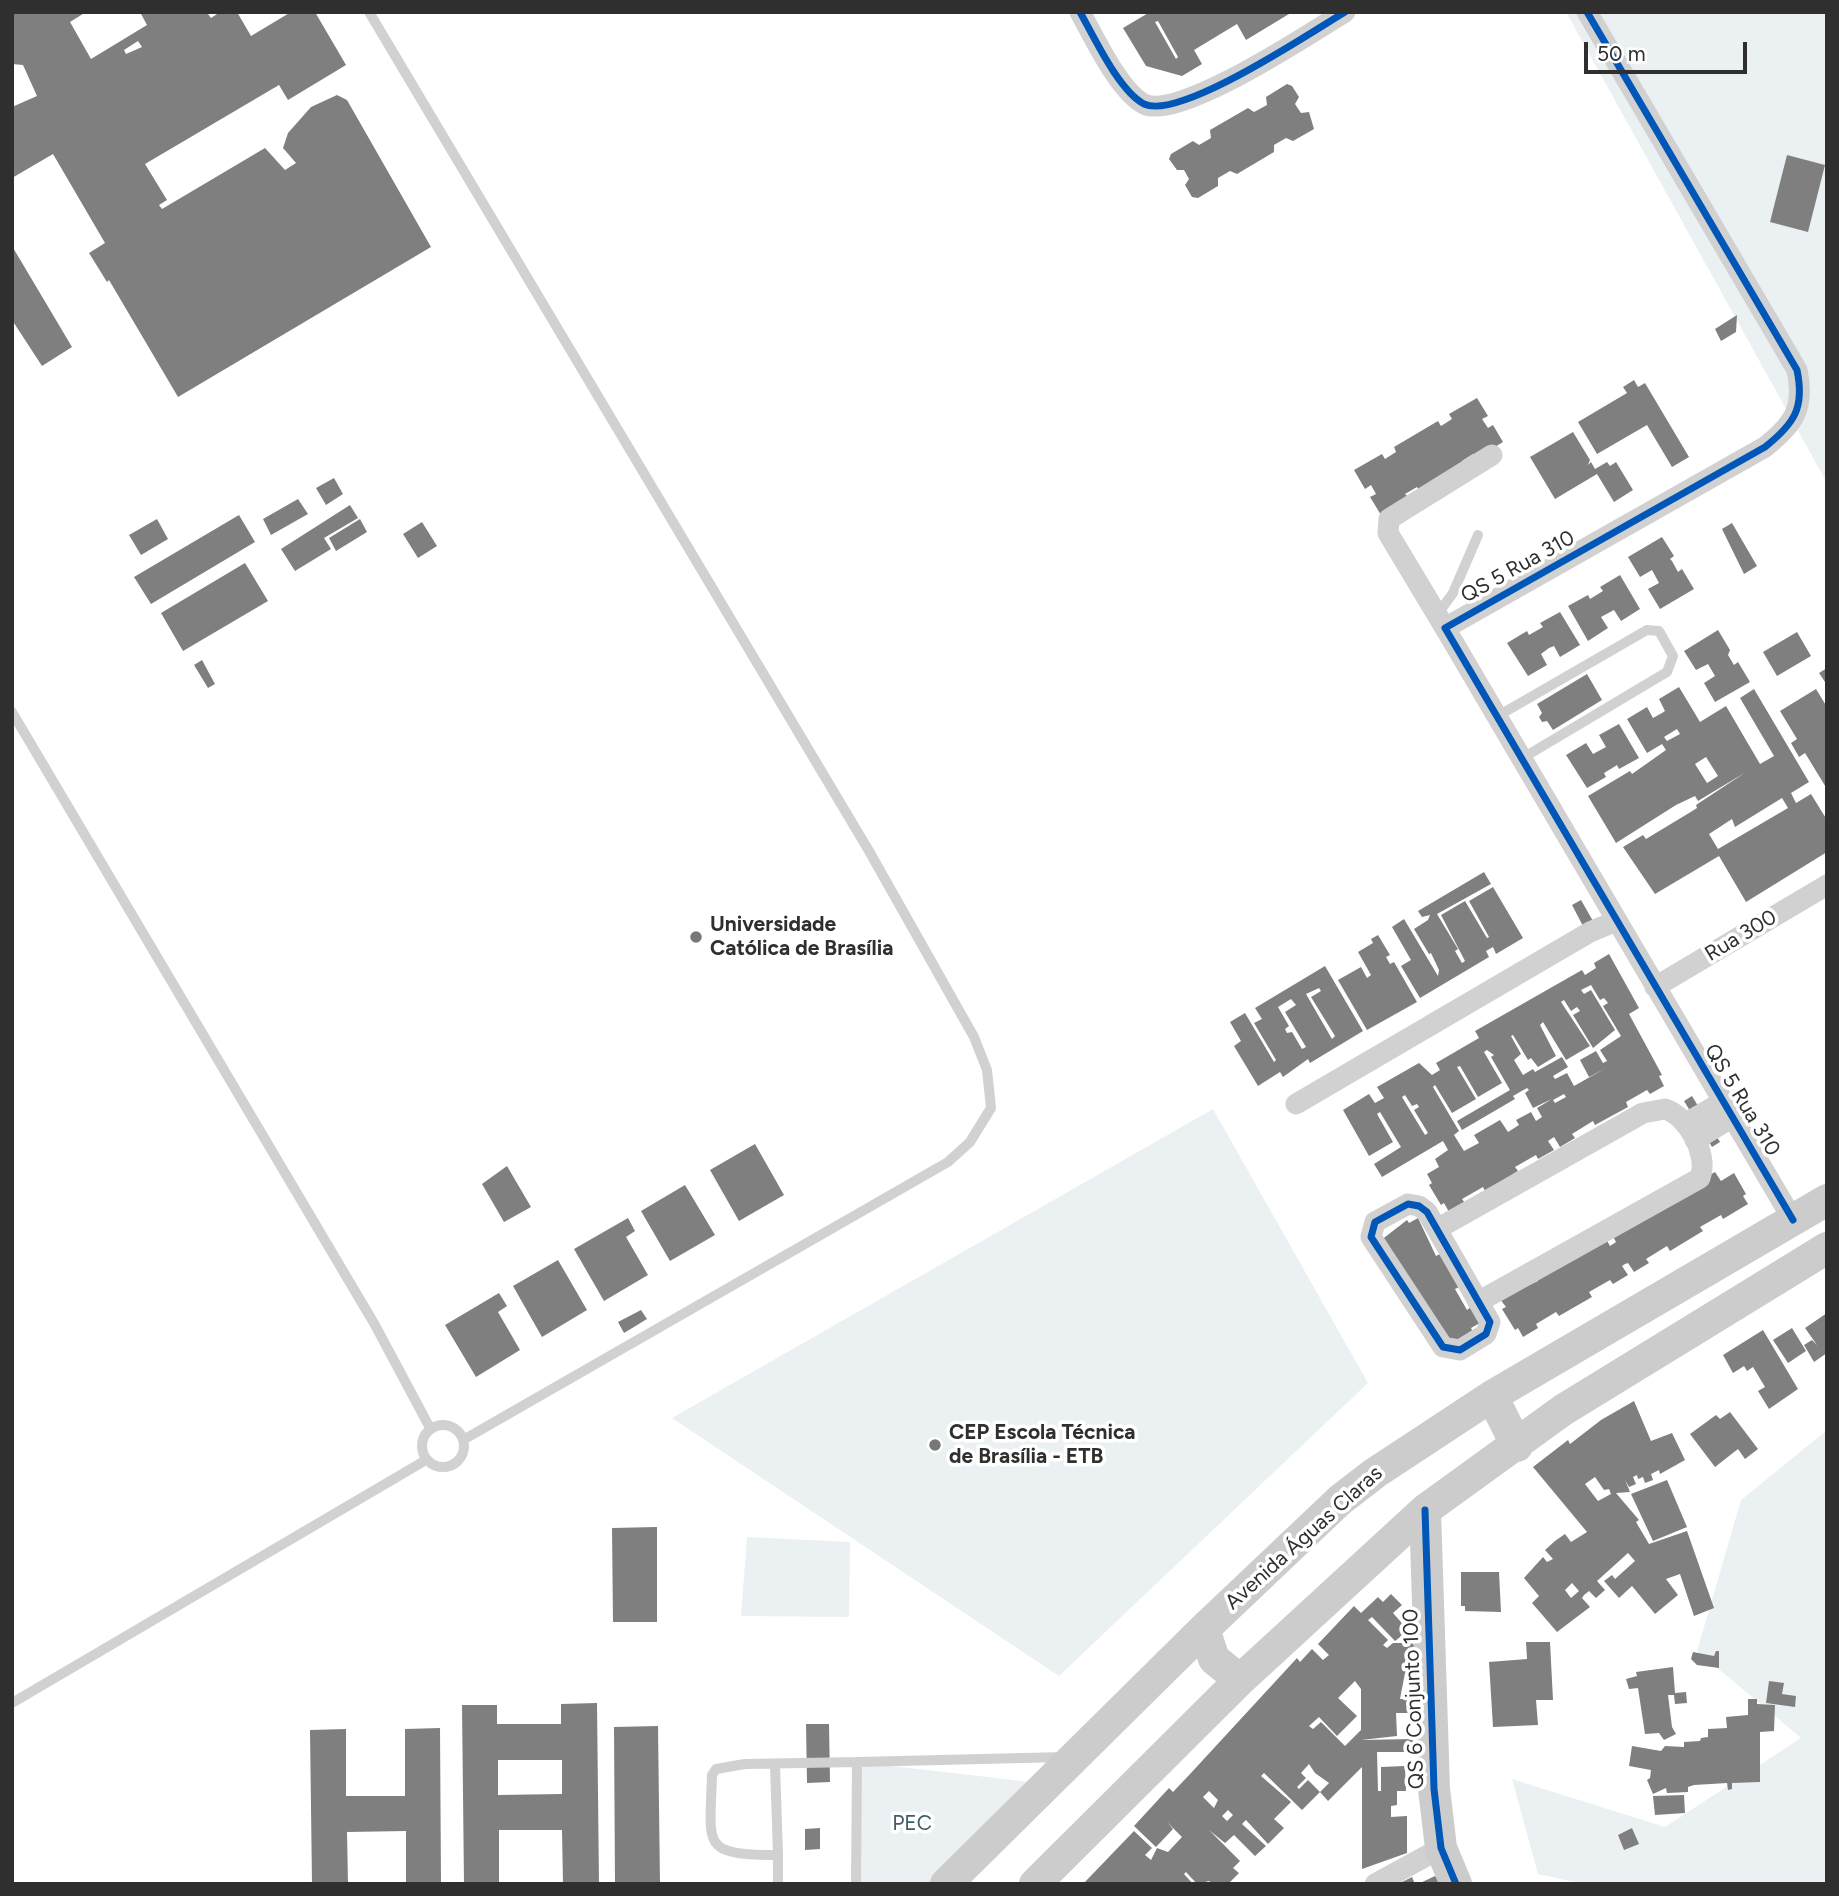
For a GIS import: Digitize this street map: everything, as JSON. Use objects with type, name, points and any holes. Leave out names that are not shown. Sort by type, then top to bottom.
[{"type":"main road","name":"Avenida Águas Claras","points":[[946,1884],[1204,1629],[1340,1500],[1401,1454],[1492,1396],[1827,1200]]},
{"type":"main road","points":[[1035,1884],[1240,1680],[1425,1510],[1517,1446],[1563,1410],[1827,1248]]},
{"type":"main road","points":[[1492,1396],[1517,1446]]},
{"type":"main road","name":"QS 6 Conjunto 100","points":[[1425,1510],[1434,1789],[1441,1848],[1456,1884]]},
{"type":"main road","points":[[1397,1536],[1427,1561]]},
{"type":"main road","points":[[1204,1629],[1214,1659],[1240,1680]]},
{"type":"street","points":[[1080,12],[1119,78],[1135,97],[1145,105],[1164,107],[1214,89],[1345,12]]},
{"type":"street","name":"QS 5 Rua 310","points":[[1587,12],[1797,370],[1801,399],[1785,431],[1765,447],[1441,621],[1793,1220]]},
{"type":"street","points":[[1441,621],[1388,533],[1389,519],[1492,455]]},
{"type":"street","name":"Rua 300","points":[[1655,987],[1827,885]]},
{"type":"street","points":[[1296,1104],[1591,932],[1616,921]]},
{"type":"street","points":[[1437,1228],[1643,1113],[1665,1109],[1690,1131],[1703,1168],[1700,1178],[1478,1302]]},
{"type":"street","points":[[1690,1131],[1726,1110]]},
{"type":"street","points":[[1413,1204],[1427,1212],[1437,1228],[1490,1322],[1488,1331],[1460,1350],[1443,1347],[1370,1231],[1375,1222],[1413,1204]]},
{"type":"street","points":[[1375,1884],[1441,1848]]},
{"type":"lane","points":[[369,12],[869,852],[974,1037],[991,1091],[991,1108],[983,1125],[970,1142],[948,1162],[463,1440]]},
{"type":"lane","points":[[1441,621],[1478,535]]},
{"type":"lane","points":[[1496,718],[1647,629],[1659,631],[1673,656],[1667,672],[1521,760]]},
{"type":"lane","points":[[12,712],[375,1325],[430,1428]]},
{"type":"lane","points":[[439,1424],[450,1425],[463,1440],[464,1451],[458,1462],[447,1467],[435,1466],[426,1460],[421,1449],[422,1437],[430,1428],[439,1424]]},
{"type":"lane","points":[[12,1703],[426,1460]]},
{"type":"lane","points":[[778,1855],[729,1854],[716,1845],[710,1827],[712,1775],[716,1769],[745,1764],[1074,1757]]},
{"type":"lane","points":[[856,1884],[857,1762]]},
{"type":"lane","points":[[775,1765],[778,1884]]},
{"type":"green space","points":[[1566,12],[1827,12],[1827,483]]},
{"type":"green space","points":[[1213,1109],[1368,1383],[1059,1676],[672,1418]]},
{"type":"green space","points":[[1827,1430],[1827,1884],[1583,1884],[1538,1874],[1512,1779],[1665,1827],[1801,1738],[1697,1651],[1741,1500]]},
{"type":"green space","points":[[747,1537],[850,1542],[849,1617],[741,1616]]},
{"type":"green space","name":"PEC","points":[[857,1762],[1031,1782],[929,1884],[856,1884]]},
{"type":"building","points":[[12,12],[86,12],[70,22],[91,59],[147,25],[140,12],[212,12],[208,14],[211,18],[220,12],[237,12],[251,36],[291,12],[315,12],[346,65],[288,100],[279,85],[145,164],[167,200],[159,205],[162,209],[265,148],[285,170],[296,163],[283,148],[288,133],[311,107],[337,95],[347,100],[431,247],[178,397],[109,280],[107,282],[89,253],[105,243],[53,154],[12,178],[12,107],[37,96],[23,65],[12,64]],"holes":[[[138,41],[142,47],[126,54],[124,50]]]},
{"type":"building","points":[[1150,12],[1289,14],[1246,40],[1237,24],[1194,50],[1202,64],[1182,76],[1146,66],[1123,28]],"holes":[[[1158,21],[1178,57],[1176,59],[1155,22]]]},
{"type":"building","points":[[1287,84],[1292,86],[1299,97],[1295,104],[1301,113],[1309,112],[1314,129],[1293,141],[1286,138],[1274,145],[1274,152],[1237,174],[1230,171],[1218,178],[1218,186],[1198,198],[1192,197],[1185,185],[1189,179],[1184,170],[1177,170],[1169,159],[1171,154],[1193,141],[1199,145],[1211,138],[1210,130],[1248,108],[1254,112],[1267,105],[1266,97]]},
{"type":"building","points":[[1787,155],[1825,165],[1808,232],[1770,222]]},
{"type":"building","points":[[12,246],[72,347],[42,366],[12,320]]},
{"type":"building","points":[[1737,315],[1736,332],[1721,341],[1715,329]]},
{"type":"building","points":[[1634,380],[1638,387],[1645,383],[1689,457],[1672,467],[1647,425],[1597,454],[1578,422],[1627,393],[1623,387]]},
{"type":"building","points":[[1477,398],[1488,416],[1482,419],[1488,428],[1493,425],[1503,442],[1475,459],[1473,454],[1462,461],[1464,466],[1420,492],[1417,487],[1405,494],[1409,498],[1381,515],[1370,497],[1376,494],[1371,485],[1365,489],[1354,470],[1382,454],[1385,459],[1396,452],[1394,447],[1438,421],[1441,426],[1452,419],[1449,414]]},
{"type":"building","points":[[1573,432],[1590,460],[1588,465],[1591,462],[1595,469],[1607,462],[1610,466],[1616,462],[1633,490],[1614,502],[1597,474],[1555,499],[1530,457]]},
{"type":"building","points":[[334,478],[343,494],[326,505],[316,488]]},
{"type":"building","points":[[298,499],[308,514],[271,535],[263,519]]},
{"type":"building","points":[[350,505],[358,518],[324,538],[331,549],[295,571],[281,549]]},
{"type":"building","points":[[239,515],[255,542],[151,604],[134,577]]},
{"type":"building","points":[[157,519],[168,539],[141,555],[129,535]]},
{"type":"building","points":[[360,519],[367,532],[336,551],[329,538]]},
{"type":"building","points":[[422,522],[437,546],[418,558],[403,534]]},
{"type":"building","points":[[1732,523],[1757,566],[1744,574],[1722,529]]},
{"type":"building","points":[[1662,537],[1674,556],[1670,559],[1678,572],[1682,569],[1694,589],[1660,609],[1648,589],[1659,583],[1652,570],[1640,577],[1628,557]]},
{"type":"building","points":[[245,563],[268,601],[183,651],[161,613]]},
{"type":"building","points":[[1620,575],[1640,609],[1621,621],[1614,610],[1601,617],[1608,628],[1588,641],[1568,606],[1588,595],[1590,599],[1603,591],[1600,587]]},
{"type":"building","points":[[1560,612],[1580,645],[1560,657],[1554,646],[1549,648],[1541,654],[1547,665],[1528,676],[1507,643],[1527,631],[1529,635],[1543,627],[1540,623]]},
{"type":"building","points":[[1718,630],[1730,650],[1728,655],[1734,665],[1738,662],[1750,682],[1715,702],[1704,683],[1715,676],[1708,664],[1696,670],[1684,651]]},
{"type":"building","points":[[1797,632],[1811,656],[1777,676],[1763,652]]},
{"type":"building","points":[[202,660],[215,684],[208,688],[194,665]]},
{"type":"building","points":[[1827,668],[1827,685],[1819,673]]},
{"type":"building","points":[[1587,674],[1602,700],[1553,730],[1547,721],[1542,722],[1539,717],[1542,713],[1537,704]]},
{"type":"building","points":[[1679,687],[1700,722],[1726,706],[1760,764],[1774,756],[1740,698],[1754,689],[1809,782],[1791,793],[1796,803],[1811,794],[1827,820],[1827,852],[1746,902],[1719,856],[1655,894],[1623,847],[1643,835],[1646,839],[1689,813],[1697,808],[1696,805],[1746,772],[1698,801],[1695,796],[1676,805],[1616,843],[1588,796],[1630,771],[1632,774],[1666,750],[1662,744],[1647,753],[1627,719],[1647,707],[1653,718],[1662,713],[1665,711],[1659,699]],"holes":[[[1677,729],[1680,734],[1667,741],[1664,737]],[[1706,757],[1718,776],[1707,783],[1695,764]],[[1782,798],[1788,808],[1718,849],[1709,834],[1732,819],[1735,827]]]},
{"type":"building","points":[[1816,689],[1827,707],[1827,789],[1805,753],[1799,757],[1791,743],[1797,739],[1780,711]]},
{"type":"building","points":[[1619,724],[1639,758],[1619,769],[1617,765],[1604,773],[1606,777],[1587,788],[1566,755],[1586,743],[1593,754],[1606,747],[1599,735]]},
{"type":"building","points":[[1484,872],[1491,884],[1437,914],[1458,949],[1455,951],[1462,963],[1465,961],[1441,915],[1465,901],[1487,938],[1489,937],[1469,901],[1493,887],[1523,938],[1496,954],[1493,947],[1486,951],[1489,957],[1420,998],[1401,966],[1411,960],[1392,927],[1404,919],[1438,976],[1439,970],[1431,953],[1429,954],[1414,929],[1428,920],[1430,915],[1422,917],[1418,911]]},
{"type":"building","points":[[1581,900],[1593,921],[1583,926],[1572,905]]},
{"type":"building","points":[[1378,935],[1390,955],[1386,957],[1390,964],[1394,962],[1417,1002],[1367,1030],[1338,980],[1361,967],[1367,978],[1371,975],[1358,952],[1373,943],[1371,939]]},
{"type":"building","points":[[1609,954],[1639,1008],[1629,1014],[1662,1075],[1659,1076],[1664,1086],[1650,1094],[1647,1090],[1626,1102],[1628,1107],[1595,1125],[1593,1121],[1572,1134],[1575,1138],[1560,1147],[1554,1137],[1548,1141],[1554,1150],[1538,1159],[1536,1155],[1515,1167],[1518,1171],[1485,1191],[1483,1187],[1462,1199],[1465,1203],[1449,1212],[1444,1203],[1441,1205],[1429,1185],[1432,1183],[1427,1174],[1439,1167],[1435,1159],[1448,1150],[1443,1141],[1382,1177],[1374,1164],[1401,1147],[1380,1112],[1377,1114],[1393,1142],[1369,1156],[1343,1110],[1369,1094],[1375,1103],[1384,1098],[1377,1087],[1419,1063],[1432,1075],[1440,1070],[1436,1063],[1479,1038],[1475,1031],[1582,970],[1585,975],[1596,968],[1594,963]],"holes":[[[1591,985],[1600,1000],[1604,998],[1608,1003],[1603,1006],[1621,1036],[1600,1050],[1607,1061],[1603,1063],[1596,1051],[1580,1060],[1589,1077],[1606,1068],[1574,1086],[1567,1073],[1555,1079],[1553,1076],[1568,1067],[1562,1057],[1535,1072],[1533,1069],[1523,1075],[1514,1060],[1521,1054],[1511,1036],[1513,1035],[1528,1060],[1531,1058],[1538,1067],[1556,1056],[1540,1025],[1543,1022],[1566,1060],[1590,1046],[1561,1002],[1564,1000],[1571,1011],[1577,1007],[1580,1011],[1573,1015],[1593,1048],[1615,1030],[1591,990],[1584,994],[1581,990]],[[1487,1050],[1494,1055],[1491,1057],[1510,1090],[1457,1121],[1462,1130],[1515,1099],[1513,1096],[1527,1088],[1529,1090],[1525,1093],[1533,1108],[1552,1099],[1537,1108],[1542,1117],[1536,1121],[1531,1112],[1516,1120],[1519,1125],[1508,1132],[1500,1120],[1474,1135],[1479,1143],[1464,1151],[1454,1135],[1459,1131],[1433,1087],[1435,1085],[1452,1113],[1476,1099],[1457,1067],[1460,1066],[1478,1097],[1502,1083],[1484,1052]],[[1564,1094],[1566,1097],[1555,1103],[1553,1100]],[[1405,1095],[1412,1106],[1417,1104],[1419,1107],[1414,1110],[1428,1133],[1425,1135],[1402,1097]]]},
{"type":"building","points":[[1325,966],[1363,1031],[1310,1063],[1308,1059],[1283,1077],[1280,1072],[1258,1086],[1234,1046],[1241,1041],[1230,1022],[1245,1013],[1274,1062],[1276,1060],[1254,1023],[1262,1019],[1255,1008]],"holes":[[[1319,988],[1321,991],[1311,997],[1335,1036],[1332,1039],[1306,994]],[[1291,999],[1296,1005],[1285,1012],[1306,1047],[1302,1049],[1292,1032],[1287,1033],[1285,1029],[1289,1026],[1278,1007]]]},
{"type":"building","points":[[1692,1096],[1720,1142],[1712,1147],[1684,1101]]},
{"type":"building","points":[[755,1144],[784,1195],[739,1221],[710,1170]]},
{"type":"building","points":[[507,1166],[531,1207],[504,1222],[482,1184]]},
{"type":"building","points":[[1715,1172],[1721,1181],[1734,1173],[1746,1194],[1743,1196],[1748,1204],[1723,1219],[1721,1215],[1700,1227],[1703,1231],[1670,1251],[1667,1246],[1646,1259],[1649,1263],[1634,1272],[1628,1263],[1625,1264],[1622,1266],[1628,1275],[1613,1284],[1610,1280],[1589,1292],[1592,1297],[1559,1316],[1556,1312],[1536,1324],[1538,1328],[1523,1337],[1518,1328],[1515,1330],[1502,1309],[1506,1307],[1500,1299],[1538,1281],[1536,1277],[1605,1237],[1610,1246],[1616,1242],[1611,1233]]},
{"type":"building","points":[[685,1185],[715,1235],[670,1261],[641,1211]]},
{"type":"building","points":[[628,1218],[635,1231],[626,1237],[648,1275],[604,1301],[574,1249]]},
{"type":"building","points":[[1418,1218],[1436,1256],[1440,1254],[1459,1287],[1455,1289],[1467,1310],[1471,1307],[1480,1323],[1471,1328],[1473,1332],[1453,1343],[1380,1241],[1407,1220],[1409,1223]]},
{"type":"building","points":[[558,1260],[587,1310],[542,1337],[513,1286]]},
{"type":"building","points":[[499,1293],[507,1306],[498,1312],[520,1350],[476,1377],[445,1325]]},
{"type":"building","points":[[641,1310],[647,1319],[624,1333],[618,1322]]},
{"type":"building","points":[[1827,1313],[1827,1353],[1814,1362],[1804,1345],[1812,1340],[1817,1345],[1805,1328]]},
{"type":"building","points":[[1792,1328],[1806,1351],[1788,1363],[1773,1340]]},
{"type":"building","points":[[1763,1330],[1798,1389],[1769,1409],[1758,1391],[1765,1387],[1753,1367],[1747,1371],[1744,1366],[1733,1373],[1723,1355]]},
{"type":"building","points":[[1634,1401],[1651,1441],[1672,1433],[1685,1460],[1660,1474],[1659,1470],[1651,1474],[1653,1480],[1645,1483],[1643,1477],[1638,1479],[1637,1475],[1633,1477],[1636,1484],[1629,1487],[1625,1480],[1630,1492],[1616,1493],[1639,1520],[1636,1522],[1649,1544],[1687,1531],[1714,1608],[1694,1616],[1680,1574],[1666,1579],[1678,1595],[1655,1614],[1632,1586],[1619,1598],[1604,1581],[1612,1575],[1615,1579],[1635,1561],[1628,1553],[1597,1581],[1605,1590],[1596,1598],[1589,1591],[1584,1595],[1582,1598],[1590,1607],[1557,1632],[1532,1603],[1539,1596],[1524,1578],[1543,1557],[1547,1562],[1553,1559],[1545,1550],[1565,1534],[1571,1542],[1587,1532],[1533,1467],[1568,1440],[1570,1444],[1601,1420]],"holes":[[[1595,1477],[1604,1490],[1609,1489],[1611,1494],[1598,1501],[1585,1484]],[[1572,1583],[1579,1591],[1571,1598],[1565,1590]]]},
{"type":"building","points":[[1730,1412],[1758,1449],[1745,1459],[1738,1449],[1715,1467],[1690,1434],[1716,1415],[1720,1419]]},
{"type":"building","points":[[1667,1480],[1687,1527],[1653,1541],[1631,1494]]},
{"type":"building","points":[[657,1527],[657,1622],[613,1622],[612,1528]]},
{"type":"building","points":[[1461,1572],[1499,1572],[1501,1612],[1465,1611],[1465,1606],[1461,1606]]},
{"type":"building","points":[[1391,1594],[1402,1605],[1393,1613],[1408,1630],[1412,1630],[1412,1643],[1416,1647],[1416,1660],[1411,1660],[1411,1673],[1405,1673],[1400,1699],[1410,1699],[1410,1687],[1417,1687],[1417,1713],[1396,1713],[1397,1736],[1361,1740],[1413,1739],[1413,1752],[1377,1752],[1378,1791],[1381,1791],[1381,1767],[1405,1766],[1406,1791],[1397,1791],[1397,1805],[1391,1806],[1391,1817],[1407,1816],[1407,1853],[1362,1869],[1362,1767],[1328,1801],[1320,1792],[1302,1810],[1264,1773],[1261,1776],[1291,1802],[1274,1819],[1284,1828],[1268,1844],[1246,1820],[1242,1824],[1266,1846],[1255,1856],[1234,1835],[1225,1843],[1209,1830],[1240,1861],[1233,1868],[1239,1873],[1228,1884],[1212,1884],[1209,1881],[1197,1884],[1186,1872],[1184,1874],[1193,1884],[1083,1884],[1134,1831],[1152,1848],[1145,1855],[1151,1860],[1157,1848],[1168,1852],[1182,1837],[1167,1822],[1173,1829],[1156,1847],[1134,1826],[1169,1788],[1173,1792],[1297,1658],[1300,1662],[1312,1649],[1323,1660],[1329,1655],[1318,1644],[1354,1606],[1361,1613],[1378,1597],[1383,1602]],"holes":[[[1372,1617],[1395,1641],[1404,1634],[1405,1643],[1393,1643],[1387,1648],[1383,1645],[1388,1640],[1368,1620]],[[1355,1681],[1361,1689],[1361,1730],[1345,1746],[1321,1722],[1313,1729],[1309,1726],[1319,1717],[1337,1736],[1357,1716],[1338,1698]],[[1309,1764],[1315,1773],[1329,1783],[1320,1792],[1308,1780],[1299,1789],[1297,1787],[1306,1778],[1301,1773]],[[1209,1791],[1218,1800],[1214,1808],[1203,1797]],[[1228,1810],[1233,1815],[1227,1821],[1222,1816]]]},
{"type":"building","points":[[1526,1642],[1550,1642],[1553,1700],[1536,1700],[1538,1725],[1493,1727],[1489,1662],[1527,1659]]},
{"type":"building","points":[[1716,1651],[1719,1651],[1719,1668],[1697,1665],[1691,1659],[1693,1652],[1714,1656]]},
{"type":"building","points":[[1673,1667],[1675,1693],[1686,1692],[1687,1703],[1675,1704],[1674,1695],[1668,1695],[1672,1727],[1676,1734],[1664,1740],[1659,1733],[1645,1734],[1638,1688],[1629,1689],[1626,1679],[1637,1676],[1636,1672]]},
{"type":"building","points":[[1769,1681],[1784,1683],[1782,1694],[1796,1696],[1795,1707],[1766,1703]]},
{"type":"building","points":[[1748,1699],[1757,1699],[1757,1704],[1775,1705],[1774,1731],[1760,1732],[1760,1782],[1732,1783],[1732,1789],[1728,1790],[1727,1783],[1694,1785],[1688,1787],[1688,1792],[1667,1793],[1666,1788],[1653,1794],[1647,1780],[1651,1770],[1629,1766],[1632,1746],[1661,1751],[1665,1746],[1684,1747],[1684,1742],[1700,1741],[1701,1738],[1708,1737],[1708,1729],[1727,1728],[1726,1717],[1748,1715]]},
{"type":"building","points":[[597,1703],[599,1884],[563,1884],[562,1830],[499,1830],[499,1884],[464,1884],[462,1705],[497,1705],[497,1724],[561,1724],[561,1704]],"holes":[[[498,1760],[562,1760],[562,1794],[498,1795]]]},
{"type":"building","points":[[806,1724],[829,1724],[830,1782],[807,1783]]},
{"type":"building","points":[[658,1726],[660,1884],[615,1884],[614,1727]]},
{"type":"building","points":[[440,1728],[441,1884],[406,1884],[406,1831],[347,1832],[348,1884],[312,1884],[310,1730],[346,1729],[346,1796],[405,1796],[405,1729]]},
{"type":"building","points":[[1684,1795],[1685,1813],[1655,1815],[1653,1796]]},
{"type":"building","points":[[820,1828],[820,1849],[805,1850],[805,1829]]},
{"type":"building","points":[[1632,1828],[1639,1844],[1624,1850],[1618,1835]]},
{"type":"building","points":[[1435,1876],[1443,1884],[1418,1884]]},
{"type":"building","points":[[1412,1877],[1415,1884],[1398,1884]]},
{"type":"cycle path","points":[[1080,12],[1125,88],[1144,104],[1161,106],[1214,88],[1345,12]]},
{"type":"cycle path","points":[[1587,12],[1797,370],[1798,405],[1790,423],[1765,447],[1445,628],[1793,1220]]},
{"type":"cycle path","points":[[1408,1204],[1419,1206],[1427,1212],[1490,1322],[1486,1334],[1460,1350],[1443,1347],[1371,1237],[1375,1222],[1408,1204]]},
{"type":"cycle path","points":[[1425,1510],[1434,1789],[1441,1848],[1456,1884]]},
{"type":"place","name":"Universidade Católica de Brasília","points":[[696,937]]},
{"type":"place","name":"CEP Escola Técnica de Brasília - ETB","points":[[935,1445]]}]
